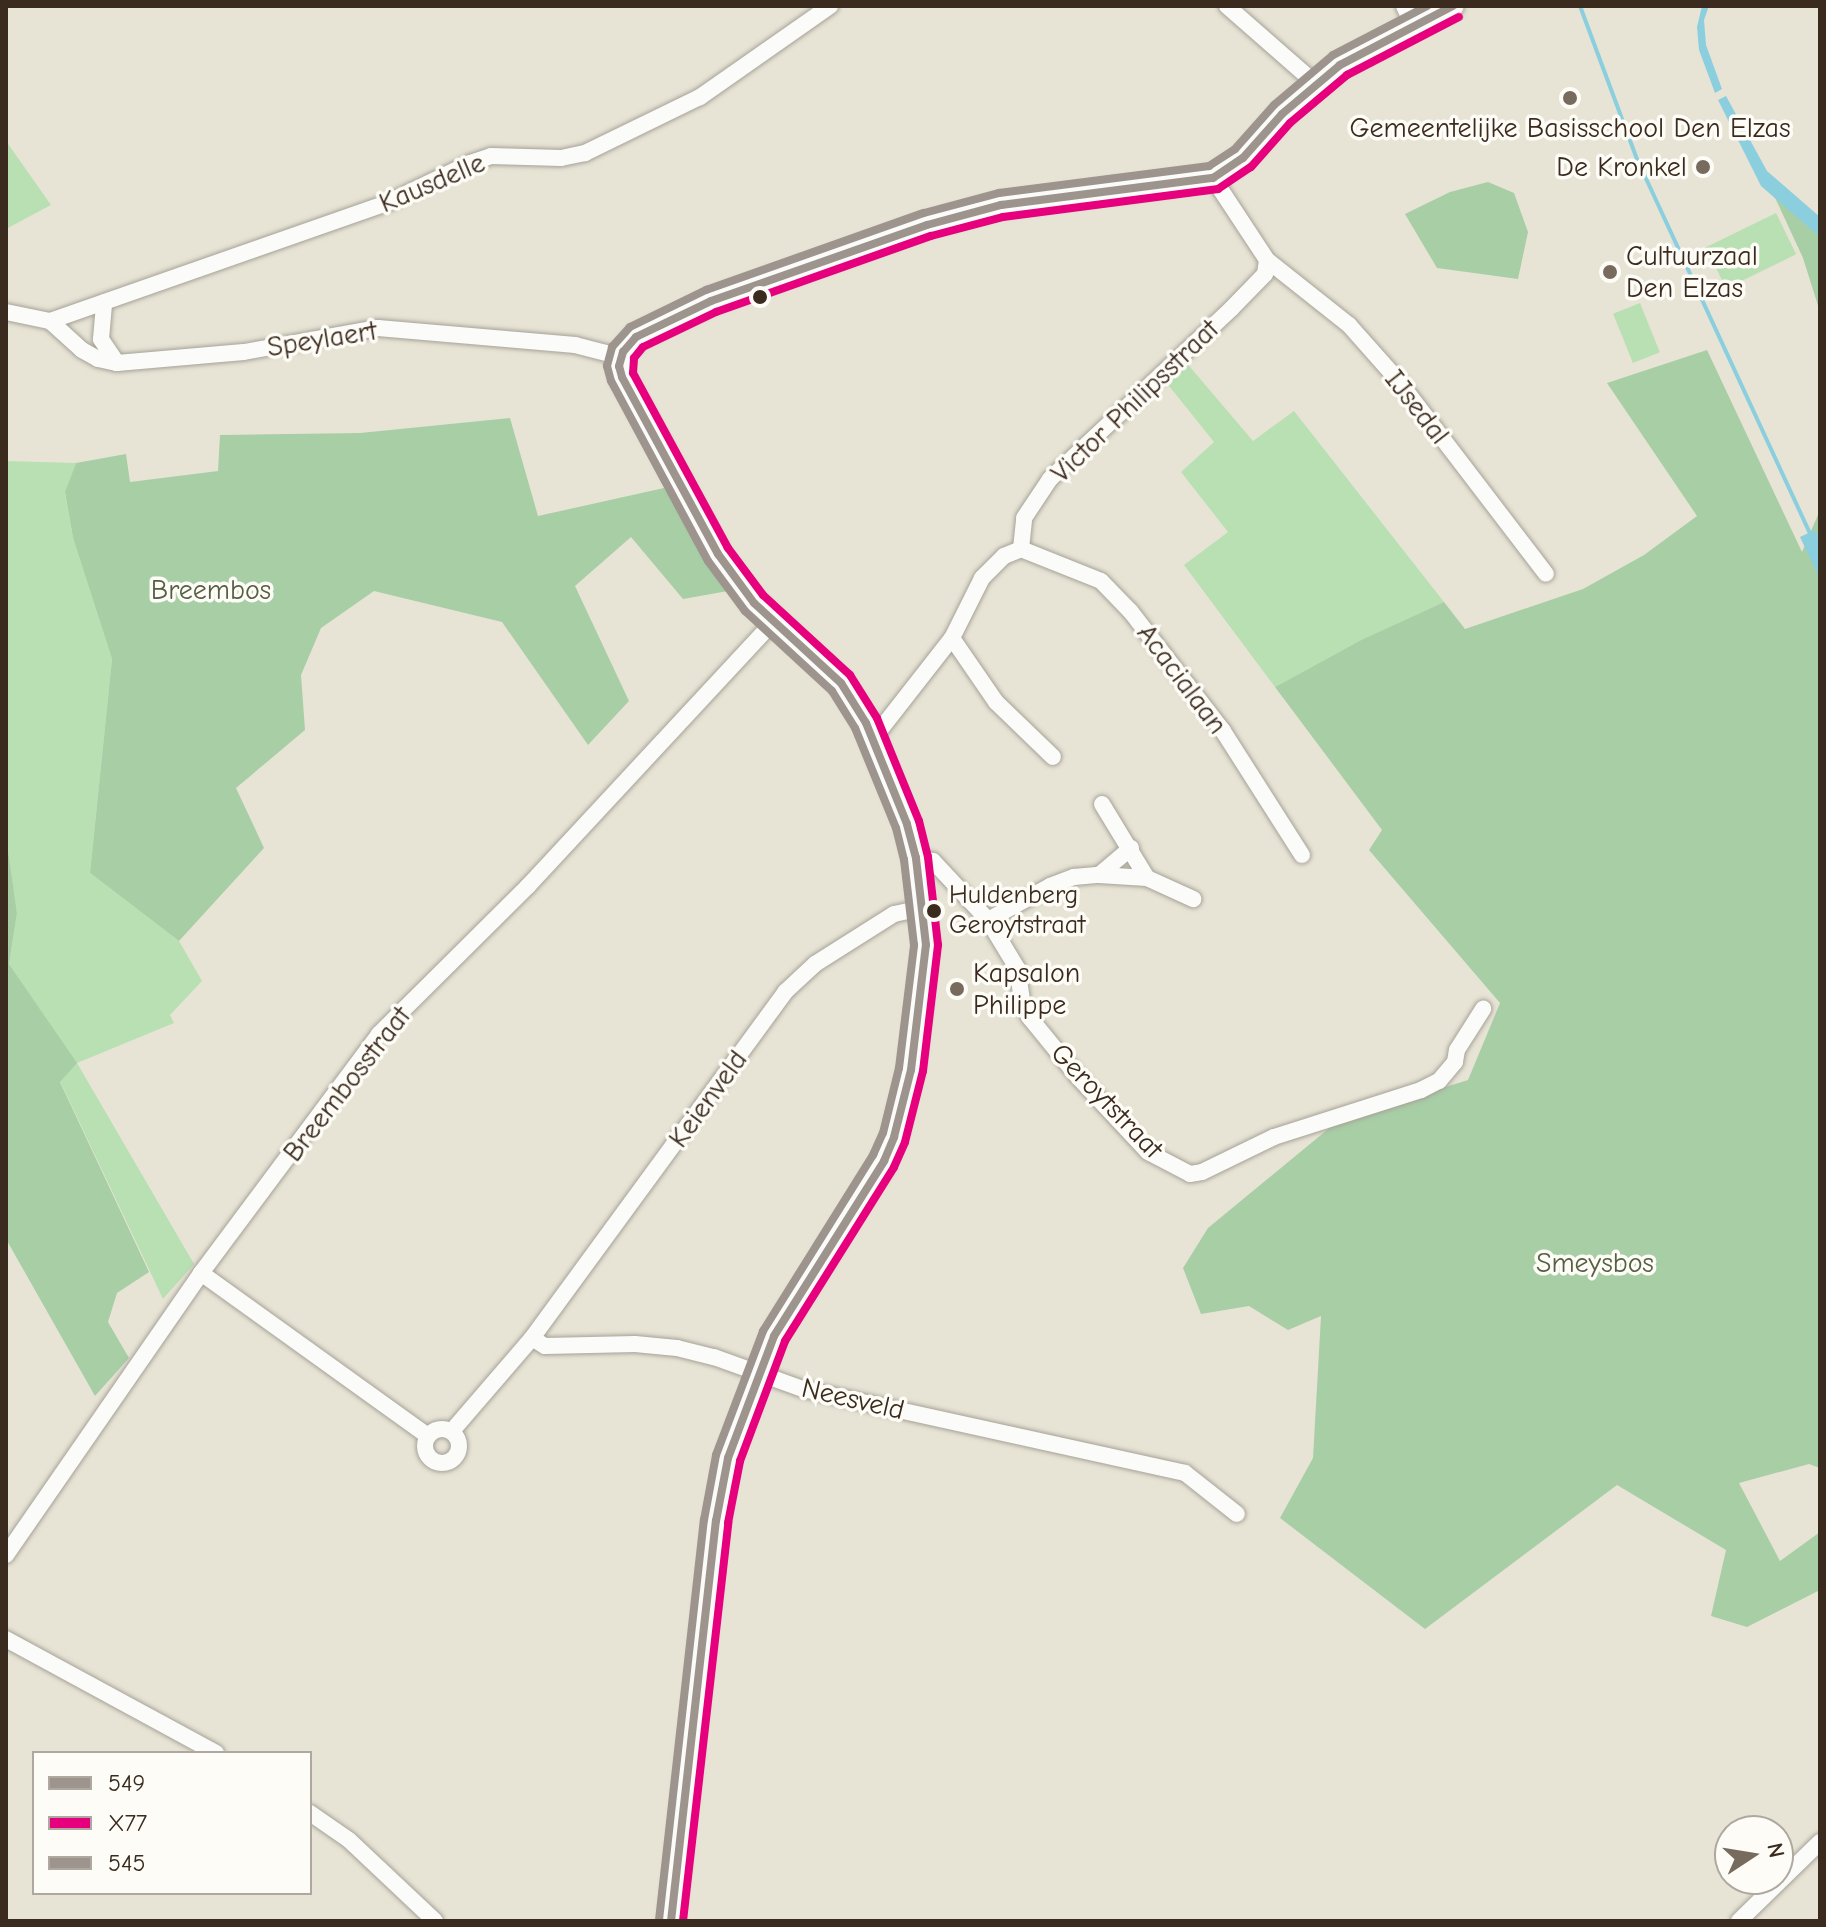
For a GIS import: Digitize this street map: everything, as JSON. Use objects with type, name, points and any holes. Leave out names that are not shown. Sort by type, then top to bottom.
[{"type":"street","name":"Kausdelle","points":[[104,302],[387,203],[491,156],[561,158],[585,153],[700,97],[830,6]]},
{"type":"street","points":[[1227,6],[1316,84]]},
{"type":"street","points":[[671,1921],[716,1521],[728,1458],[758,1374],[793,1302],[884,1161],[894,1137],[908,1091],[919,1023],[926,945],[916,858],[897,795],[873,739],[841,683],[754,603],[718,554],[622,377],[621,357],[636,337],[711,301],[927,225],[1001,205],[1213,178],[1243,158],[1316,84],[1409,16],[1453,6]]},
{"type":"street","points":[[1213,178],[1267,260]]},
{"type":"street","name":"Victor Philipsstraat","points":[[1021,549],[1024,518],[1050,479],[1231,309],[1265,274],[1267,260]]},
{"type":"street","name":"IJsedal","points":[[1267,260],[1349,325],[1397,379],[1546,574]]},
{"type":"street","points":[[6,312],[50,321],[104,302],[101,339],[117,363]]},
{"type":"street","name":"Speylaert","points":[[50,321],[82,350],[98,359],[117,363],[244,352],[378,328],[575,345],[621,357]]},
{"type":"street","points":[[873,739],[952,638],[982,578],[1004,556],[1021,549]]},
{"type":"street","name":"Acacialaan","points":[[1021,549],[1101,581],[1131,612],[1223,731],[1302,855]]},
{"type":"street","name":"Breembosstraat","points":[[6,1555],[201,1273],[379,1034],[528,886],[773,622]]},
{"type":"street","points":[[952,638],[996,702],[1053,757]]},
{"type":"street","points":[[1102,804],[1147,878]]},
{"type":"street","points":[[1099,875],[1131,848]]},
{"type":"street","name":"Geroytstraat","points":[[916,858],[933,861],[988,920],[1012,957],[1023,1005],[1042,1035],[1148,1152],[1190,1174],[1202,1172],[1274,1137],[1439,1081],[1455,1062],[1457,1050],[1483,1009]]},
{"type":"street","points":[[988,920],[1050,886],[1074,877],[1147,878],[1193,899]]},
{"type":"street","name":"Keienveld","points":[[532,1338],[785,992],[815,964],[894,914],[923,908]]},
{"type":"street","points":[[201,1273],[428,1436]]},
{"type":"street","points":[[452,1431],[532,1338]]},
{"type":"street","name":"Neesveld","points":[[532,1338],[545,1346],[635,1344],[677,1348],[803,1389],[1185,1473],[1237,1514]]},
{"type":"street","points":[[442,1428],[452,1431],[460,1445],[457,1456],[442,1463],[428,1456],[425,1444],[428,1436],[442,1428]]},
{"type":"street","points":[[6,1639],[212,1751]]},
{"type":"street","points":[[312,1814],[349,1840],[435,1921]]},
{"type":"street","points":[[1739,1921],[1820,1842]]},
{"type":"green space","points":[[6,141],[51,205],[6,229]]},
{"type":"green space","points":[[1488,182],[1514,193],[1528,232],[1518,279],[1437,268],[1405,214],[1450,192]]},
{"type":"green space","points":[[1771,189],[1820,228],[1820,312],[1803,258]]},
{"type":"green space","points":[[1776,213],[1796,254],[1726,289],[1706,247]]},
{"type":"green space","points":[[1640,303],[1660,352],[1633,363],[1613,314]]},
{"type":"green space","name":"Smeysbos","points":[[1707,350],[1802,552],[1820,510],[1820,1468],[1809,1464],[1739,1483],[1780,1561],[1820,1532],[1820,1590],[1747,1627],[1711,1616],[1726,1550],[1617,1485],[1425,1629],[1280,1518],[1313,1458],[1321,1316],[1288,1330],[1249,1306],[1201,1314],[1183,1268],[1208,1228],[1339,1120],[1468,1080],[1500,1003],[1369,850],[1382,830],[1275,687],[1361,640],[1444,602],[1465,629],[1583,589],[1644,555],[1697,516],[1607,383]]},
{"type":"green space","points":[[1185,361],[1253,441],[1294,411],[1444,602],[1361,640],[1275,687],[1184,565],[1228,532],[1181,472],[1214,442],[1165,381]]},
{"type":"green space","name":"Breembos","points":[[510,418],[538,516],[664,488],[728,591],[683,599],[631,537],[575,586],[629,701],[588,745],[502,622],[374,591],[321,628],[301,675],[305,730],[236,788],[264,848],[179,941],[90,873],[112,659],[73,538],[65,492],[76,463],[126,454],[130,482],[218,471],[220,435],[360,433]]},
{"type":"green space","points":[[6,461],[76,463],[65,493],[73,538],[112,659],[90,873],[179,941],[202,981],[170,1015],[174,1023],[77,1063],[194,1264],[163,1299],[60,1081],[76,1063],[9,964],[17,913],[6,836]]},
{"type":"green space","points":[[6,836],[17,913],[9,964],[77,1063],[60,1082],[149,1272],[117,1293],[108,1322],[129,1358],[95,1396],[6,1239]]},
{"type":"water","points":[[1702,6],[1709,6],[1704,20],[1706,45],[1722,89],[1715,93],[1699,50],[1697,27]]},
{"type":"water","points":[[1726,96],[1767,171],[1820,217],[1820,237],[1761,186],[1718,100]]},
{"type":"water","points":[[1815,530],[1820,541],[1820,579],[1800,537]]},
{"type":"waterway","points":[[1580,6],[1637,159],[1811,535]]},
{"type":"transit line","name":"545","points":[[659,1920],[704,1520],[716,1455],[763,1331],[873,1155],[883,1133],[899,1068],[914,945],[904,860],[896,828],[855,728],[832,691],[745,611],[708,561],[611,381],[607,366],[612,347],[630,327],[706,290],[924,213],[999,193],[1209,166],[1235,149],[1274,105],[1333,55],[1427,6]]},
{"type":"transit line","name":"549","points":[[671,1921],[716,1521],[728,1458],[774,1336],[884,1161],[894,1137],[911,1070],[926,945],[916,858],[907,824],[866,723],[841,683],[754,603],[718,554],[622,377],[619,366],[623,352],[636,337],[711,301],[927,225],[1001,205],[1213,178],[1243,158],[1282,114],[1340,65],[1453,6]]},
{"type":"transit line","name":"X77","points":[[683,1921],[728,1523],[740,1461],[785,1341],[894,1167],[905,1142],[923,1071],[938,945],[928,857],[919,821],[877,718],[850,675],[763,595],[728,548],[633,373],[634,358],[643,347],[716,312],[931,236],[1003,217],[1218,189],[1251,167],[1290,123],[1347,75],[1459,17]]},
{"type":"place","name":"Gemeentelijke Basisschool Den Elzas","points":[[1570,98]]},
{"type":"place","name":"De Kronkel","points":[[1703,167]]},
{"type":"place","name":"Cultuurzaal Den Elzas","points":[[1610,272]]},
{"type":"place","name":"Huldenberg Geroytstraat","points":[[934,911]]},
{"type":"place","name":"Kapsalon Philippe","points":[[957,989]]}]
